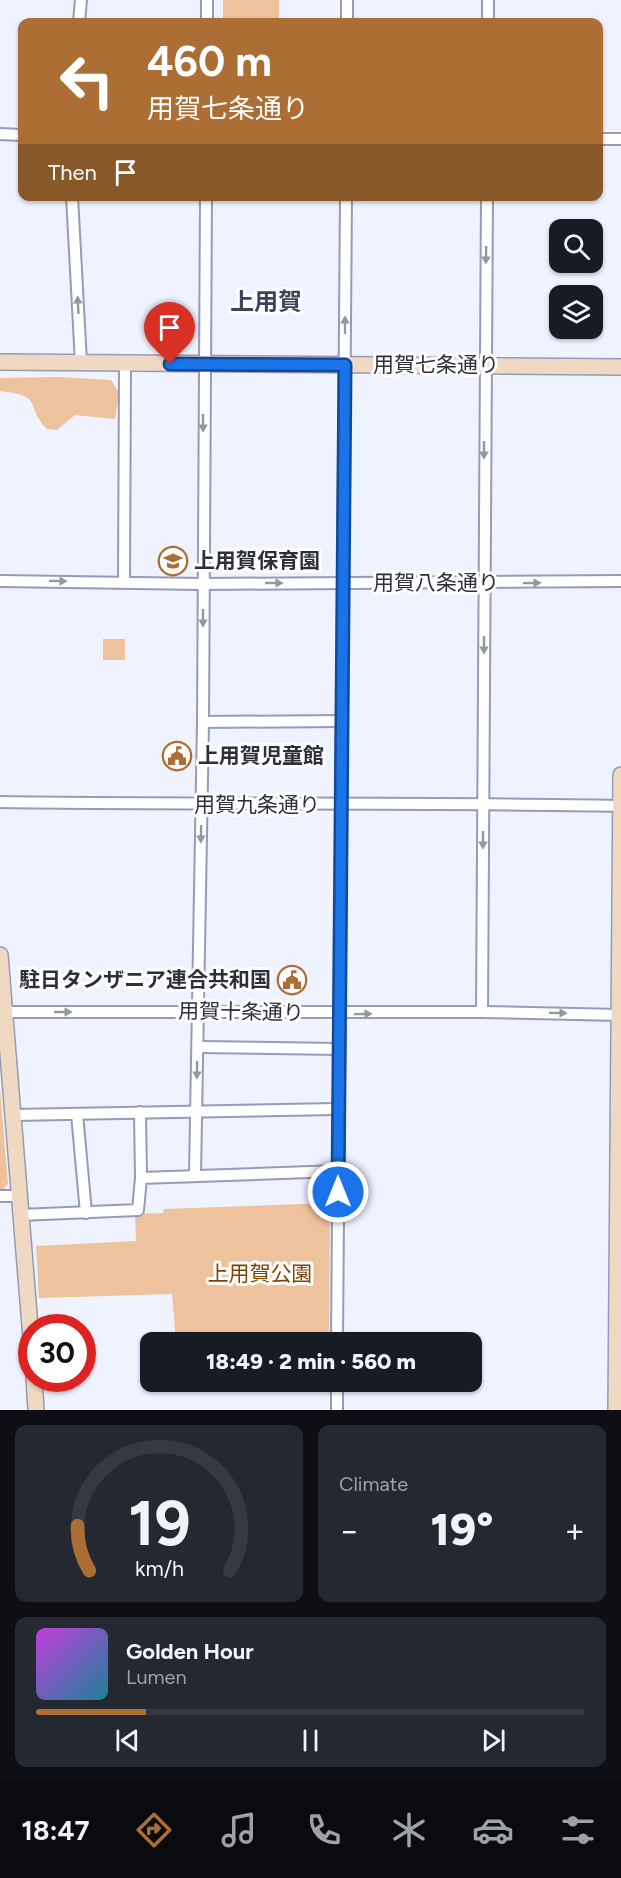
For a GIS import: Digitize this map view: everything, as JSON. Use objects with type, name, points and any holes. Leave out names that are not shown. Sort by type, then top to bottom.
[{"type":"street","points":[[79,18],[81,0]]},
{"type":"street","points":[[207,0],[207,18]]},
{"type":"street","points":[[347,0],[347,18]]},
{"type":"street","points":[[488,0],[488,18]]},
{"type":"street","points":[[0,134],[18,135]]},
{"type":"street","points":[[603,139],[621,139]]},
{"type":"street","points":[[72,201],[81,363]]},
{"type":"street","points":[[195,1175],[203,722],[206,201]]},
{"type":"street","points":[[337,1332],[337,1109],[340,1014],[346,201]]},
{"type":"street","points":[[482,1012],[484,366],[487,201]]},
{"type":"street","name":"用賀七条通り","points":[[0,362],[621,367]]},
{"type":"street","points":[[124,582],[125,363]]},
{"type":"street","name":"用賀八条通り","points":[[0,581],[203,584],[621,581]]},
{"type":"street","points":[[203,722],[342,721]]},
{"type":"street","points":[[616,1410],[621,776]]},
{"type":"street","name":"用賀九条通り","points":[[0,802],[201,805],[483,803],[621,807]]},
{"type":"street","points":[[0,955],[29,1314]]},
{"type":"street","name":"用賀十条通り","points":[[5,1012],[199,1011],[340,1014],[482,1012],[620,1015]]},
{"type":"street","points":[[198,1047],[339,1049]]},
{"type":"street","points":[[13,1115],[337,1109]]},
{"type":"street","points":[[20,1215],[138,1210],[141,1178],[140,1112]]},
{"type":"street","points":[[77,1114],[86,1214]]},
{"type":"street","points":[[141,1178],[338,1171]]},
{"type":"street","points":[[0,1196],[19,1196]]},
{"type":"street","points":[[35,1392],[36,1410]]},
{"type":"street","points":[[337,1392],[337,1410]]},
{"type":"green space","points":[[223,0],[279,0],[279,18],[223,18]]},
{"type":"green space","points":[[61,377],[111,380],[119,393],[115,419],[75,415],[57,430],[47,429],[40,421],[29,399],[0,391],[0,378]]},
{"type":"green space","points":[[103,639],[125,639],[125,660],[103,660]]},
{"type":"green space","points":[[0,1087],[8,1184],[2,1191],[0,1191]]},
{"type":"green space","name":"上用賀公園","points":[[330,1203],[329,1332],[175,1332],[172,1294],[39,1298],[36,1246],[136,1241],[135,1214],[163,1213],[164,1209]]},
{"type":"place","name":"上用賀保育園","points":[[173,561]]},
{"type":"place","name":"上用賀児童館","points":[[177,756]]},
{"type":"place","name":"駐日タンザニア連合共和国","points":[[292,980]]},
{"type":"district","name":"上用賀","points":[[266,302]]},
{"type":"route","points":[[170,364],[345,365],[338,1192]]}]
